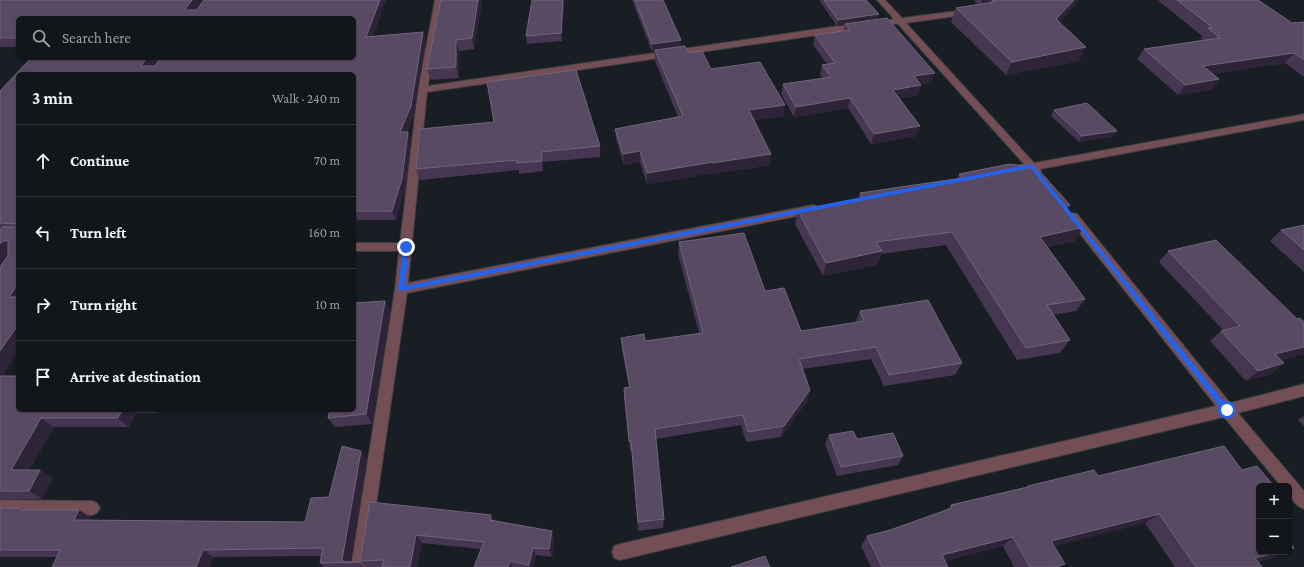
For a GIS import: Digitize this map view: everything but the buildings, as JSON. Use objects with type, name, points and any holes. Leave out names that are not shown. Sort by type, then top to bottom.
[{"type":"street","points":[[359,567],[402,289],[423,90],[439,0]]},
{"type":"street","points":[[882,0],[899,21],[1032,166],[1042,179]]},
{"type":"street","points":[[883,23],[977,10]]},
{"type":"street","points":[[423,90],[868,25]]},
{"type":"street","points":[[1001,172],[1304,117]]},
{"type":"street","points":[[402,289],[822,207]]},
{"type":"street","points":[[1067,210],[1227,410],[1304,502]]},
{"type":"street","points":[[356,247],[406,247]]},
{"type":"street","points":[[620,552],[1227,410],[1304,390]]},
{"type":"street","points":[[0,507],[92,508]]},
{"type":"route","points":[[406,247],[402,289],[1032,166],[1227,410]]}]
